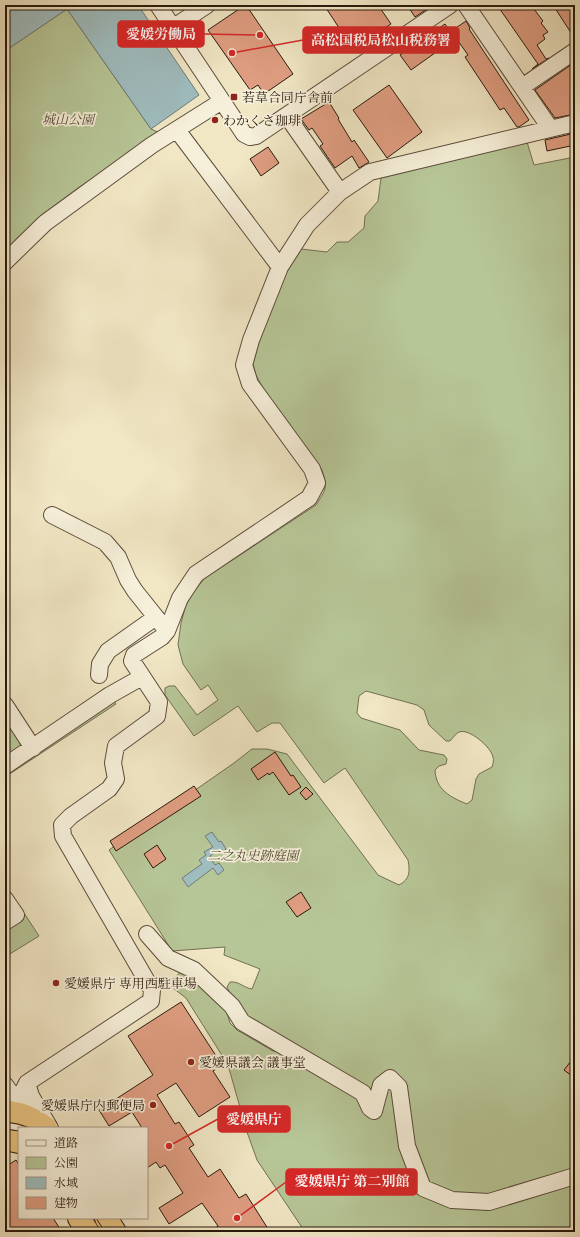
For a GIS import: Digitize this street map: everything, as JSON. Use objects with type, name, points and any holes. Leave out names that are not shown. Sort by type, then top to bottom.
[{"type":"highway","points":[[17,1113],[30,1117],[45,1127]]},
{"type":"highway","points":[[5,1139],[18,1142]]},
{"type":"highway","points":[[80,1219],[88,1232]]},
{"type":"street","points":[[158,5],[239,126],[246,135],[253,137],[287,116],[450,5]]},
{"type":"street","points":[[174,28],[207,5]]},
{"type":"street","points":[[466,5],[550,128]]},
{"type":"street","points":[[522,88],[575,51]]},
{"type":"street","points":[[5,262],[46,223],[152,145],[222,101]]},
{"type":"street","points":[[287,116],[340,192]]},
{"type":"street","points":[[5,1130],[14,1121],[27,1083],[151,1001],[152,990],[63,836],[62,825],[70,816],[109,789],[116,779],[113,763],[116,746],[157,716],[159,702],[132,661],[134,656],[162,637],[180,598],[196,574],[309,498],[317,483],[312,469],[250,384],[244,365],[251,340],[280,267],[307,225],[340,192],[370,172],[575,123]]},
{"type":"street","points":[[177,130],[280,267]]},
{"type":"street","points":[[52,515],[105,542],[118,557],[128,580],[166,631]]},
{"type":"street","points":[[99,675],[100,664],[108,651],[156,617]]},
{"type":"street","points":[[5,766],[110,695],[142,677]]},
{"type":"street","points":[[5,704],[32,748]]},
{"type":"street","points":[[5,899],[16,915],[5,922]]},
{"type":"street","points":[[148,934],[168,958],[194,970],[232,1006],[242,1022],[363,1093],[370,1108],[374,1111],[381,1085],[390,1078],[399,1087],[407,1146],[423,1188],[452,1200],[489,1202],[575,1176]]},
{"type":"street","points":[[27,1083],[31,1096],[49,1127]]},
{"type":"street","points":[[5,1084],[10,1092],[17,1113]]},
{"type":"green space","name":"城山公園","points":[[67,9],[151,129],[160,133],[78,188],[40,216],[5,253],[5,51]]},
{"type":"green space","name":"二之丸史跡庭園","points":[[527,142],[534,165],[575,157],[575,1232],[305,1232],[257,1160],[247,1132],[228,1065],[186,998],[173,988],[172,981],[177,975],[187,969],[198,966],[215,978],[219,986],[230,1023],[237,1030],[273,1051],[277,1051],[235,1004],[227,987],[230,982],[233,982],[252,989],[260,969],[224,955],[225,947],[172,951],[109,850],[252,749],[267,749],[287,754],[378,875],[399,885],[407,878],[409,868],[408,860],[345,768],[324,783],[280,723],[272,723],[257,732],[238,706],[194,736],[165,695],[165,688],[175,686],[197,715],[218,700],[208,685],[201,690],[183,664],[178,645],[181,623],[186,605],[195,590],[205,578],[316,505],[324,492],[325,481],[322,470],[264,390],[256,375],[253,364],[259,342],[282,280],[301,249],[327,252],[337,242],[348,242],[364,228],[365,216],[378,201],[381,178]],"holes":[[[366,691],[417,705],[424,710],[429,725],[446,741],[450,741],[459,732],[468,733],[479,739],[491,753],[493,757],[492,767],[479,774],[476,779],[472,800],[467,804],[455,799],[445,792],[438,783],[435,770],[439,766],[446,764],[447,759],[444,755],[419,750],[400,730],[361,718],[357,713],[359,696]]]},
{"type":"green space","points":[[105,688],[116,704],[5,777],[5,693],[35,739]]},
{"type":"green space","points":[[5,884],[39,936],[5,957]]},
{"type":"water","points":[[5,5],[138,5],[199,95],[151,129],[67,9],[5,51]]},
{"type":"water","points":[[212,832],[219,842],[221,841],[226,849],[219,854],[217,851],[210,856],[215,865],[219,863],[224,870],[218,875],[213,868],[188,887],[182,878],[202,864],[199,860],[206,855],[204,852],[213,847],[205,836]]},
{"type":"building","points":[[245,5],[293,74],[264,94],[258,85],[250,90],[208,30]]},
{"type":"building","points":[[324,5],[378,5],[391,24],[353,49]]},
{"type":"building","points":[[407,5],[433,5],[415,17]]},
{"type":"building","points":[[497,5],[531,5],[543,21],[541,23],[548,32],[543,35],[545,39],[537,45],[546,59],[549,58],[532,69],[538,64]]},
{"type":"building","points":[[553,5],[575,5],[575,39]]},
{"type":"building","points":[[466,21],[470,28],[469,29],[529,120],[519,127],[517,127],[504,108],[500,110],[465,57],[468,55],[456,38],[411,70],[400,55],[445,24],[450,32]]},
{"type":"building","points":[[575,62],[575,114],[555,118],[535,90]]},
{"type":"building","points":[[389,85],[422,132],[387,158],[353,110]]},
{"type":"building","points":[[329,102],[352,142],[354,140],[369,162],[359,168],[352,156],[335,168],[320,146],[323,144],[312,128],[309,130],[301,119]]},
{"type":"building","points":[[575,133],[575,145],[547,151],[545,140]]},
{"type":"building","points":[[268,147],[279,163],[261,176],[250,159]]},
{"type":"building","points":[[275,752],[291,776],[293,775],[301,787],[289,795],[273,772],[269,775],[268,773],[258,780],[251,769]]},
{"type":"building","points":[[194,786],[201,796],[116,851],[110,841]]},
{"type":"building","points":[[306,787],[313,794],[306,800],[300,793]]},
{"type":"building","points":[[157,845],[166,859],[153,868],[144,854]]},
{"type":"building","points":[[301,892],[311,908],[297,917],[286,902]]},
{"type":"building","points":[[181,1002],[222,1065],[213,1071],[230,1097],[199,1117],[176,1083],[157,1095],[175,1124],[179,1122],[194,1145],[189,1148],[208,1177],[220,1169],[239,1198],[246,1194],[270,1232],[210,1232],[218,1226],[202,1203],[169,1224],[159,1208],[183,1193],[165,1165],[160,1168],[156,1162],[148,1167],[148,1127],[141,1127],[132,1112],[109,1126],[99,1110],[153,1075],[128,1036]]},
{"type":"building","points":[[575,1056],[575,1078],[564,1070]]},
{"type":"building","points":[[16,1160],[18,1163],[18,1219],[54,1219],[62,1232],[5,1232],[5,1167]]},
{"type":"tram line","points":[[5,1122],[27,1127]]},
{"type":"tram line","points":[[5,1129],[18,1131]]},
{"type":"tram line","points":[[97,1219],[105,1232]]},
{"type":"place","name":"愛媛労働局","points":[[260,35]]},
{"type":"place","name":"高松国税局松山税務署","points":[[232,53]]},
{"type":"place","name":"若草合同庁舎前","points":[[234,97]]},
{"type":"place","name":"わかくさ珈琲","points":[[215,120]]},
{"type":"place","name":"愛媛県庁 専用西駐車場","points":[[56,983]]},
{"type":"place","name":"愛媛県議会 議事堂","points":[[191,1062]]},
{"type":"place","name":"愛媛県庁内郵便局","points":[[153,1105]]},
{"type":"place","name":"愛媛県庁","points":[[169,1146]]},
{"type":"place","name":"愛媛県庁 第二別館","points":[[237,1218]]}]
